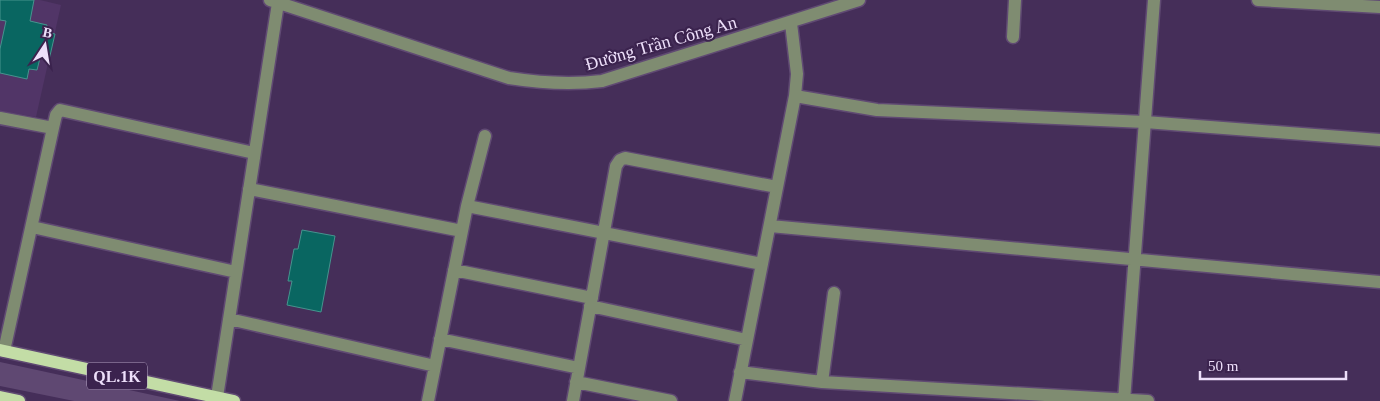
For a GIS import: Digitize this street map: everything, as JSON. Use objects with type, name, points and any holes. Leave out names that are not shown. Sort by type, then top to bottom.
[{"type":"main road","name":"QL.1K","points":[[2,351],[234,401]]},
{"type":"main road","points":[[0,397],[19,401]]},
{"type":"street","name":"Đường Trần Công An","points":[[274,1],[509,78],[550,84],[602,81],[859,0]]},
{"type":"street","points":[[1013,37],[1015,0]]},
{"type":"street","points":[[1124,400],[1154,0]]},
{"type":"street","points":[[1258,0],[1380,7]]},
{"type":"street","points":[[217,397],[249,189],[274,1]]},
{"type":"street","points":[[735,401],[795,96],[798,74],[791,23]]},
{"type":"street","points":[[795,96],[877,110],[1145,122],[1380,140]]},
{"type":"street","points":[[2,351],[32,227],[56,115],[60,110],[68,110],[254,152]]},
{"type":"street","points":[[0,118],[53,128]]},
{"type":"street","points":[[428,401],[467,206],[485,136]]},
{"type":"street","points":[[573,401],[616,166],[622,158],[777,187]]},
{"type":"street","points":[[249,189],[462,232]]},
{"type":"street","points":[[467,206],[762,264]]},
{"type":"street","points":[[770,226],[1380,282]]},
{"type":"street","points":[[32,227],[236,272]]},
{"type":"street","points":[[454,270],[747,340]]},
{"type":"street","points":[[822,382],[834,293]]},
{"type":"street","points":[[229,319],[435,366]]},
{"type":"street","points":[[440,339],[579,368]]},
{"type":"street","points":[[740,372],[822,382],[1148,401]]},
{"type":"street","points":[[576,382],[671,401]]},
{"type":"shaded area","points":[[0,0],[40,0],[61,5],[36,117],[0,111]]},
{"type":"shaded area","points":[[0,362],[180,401],[74,401],[0,386]]},
{"type":"building","points":[[0,0],[34,0],[30,21],[47,25],[45,32],[55,34],[49,60],[40,58],[37,70],[29,69],[27,79],[0,73],[0,49],[6,21],[0,20]]},
{"type":"building","points":[[302,230],[335,236],[321,312],[287,305],[292,281],[288,281],[294,249],[298,249]]}]
